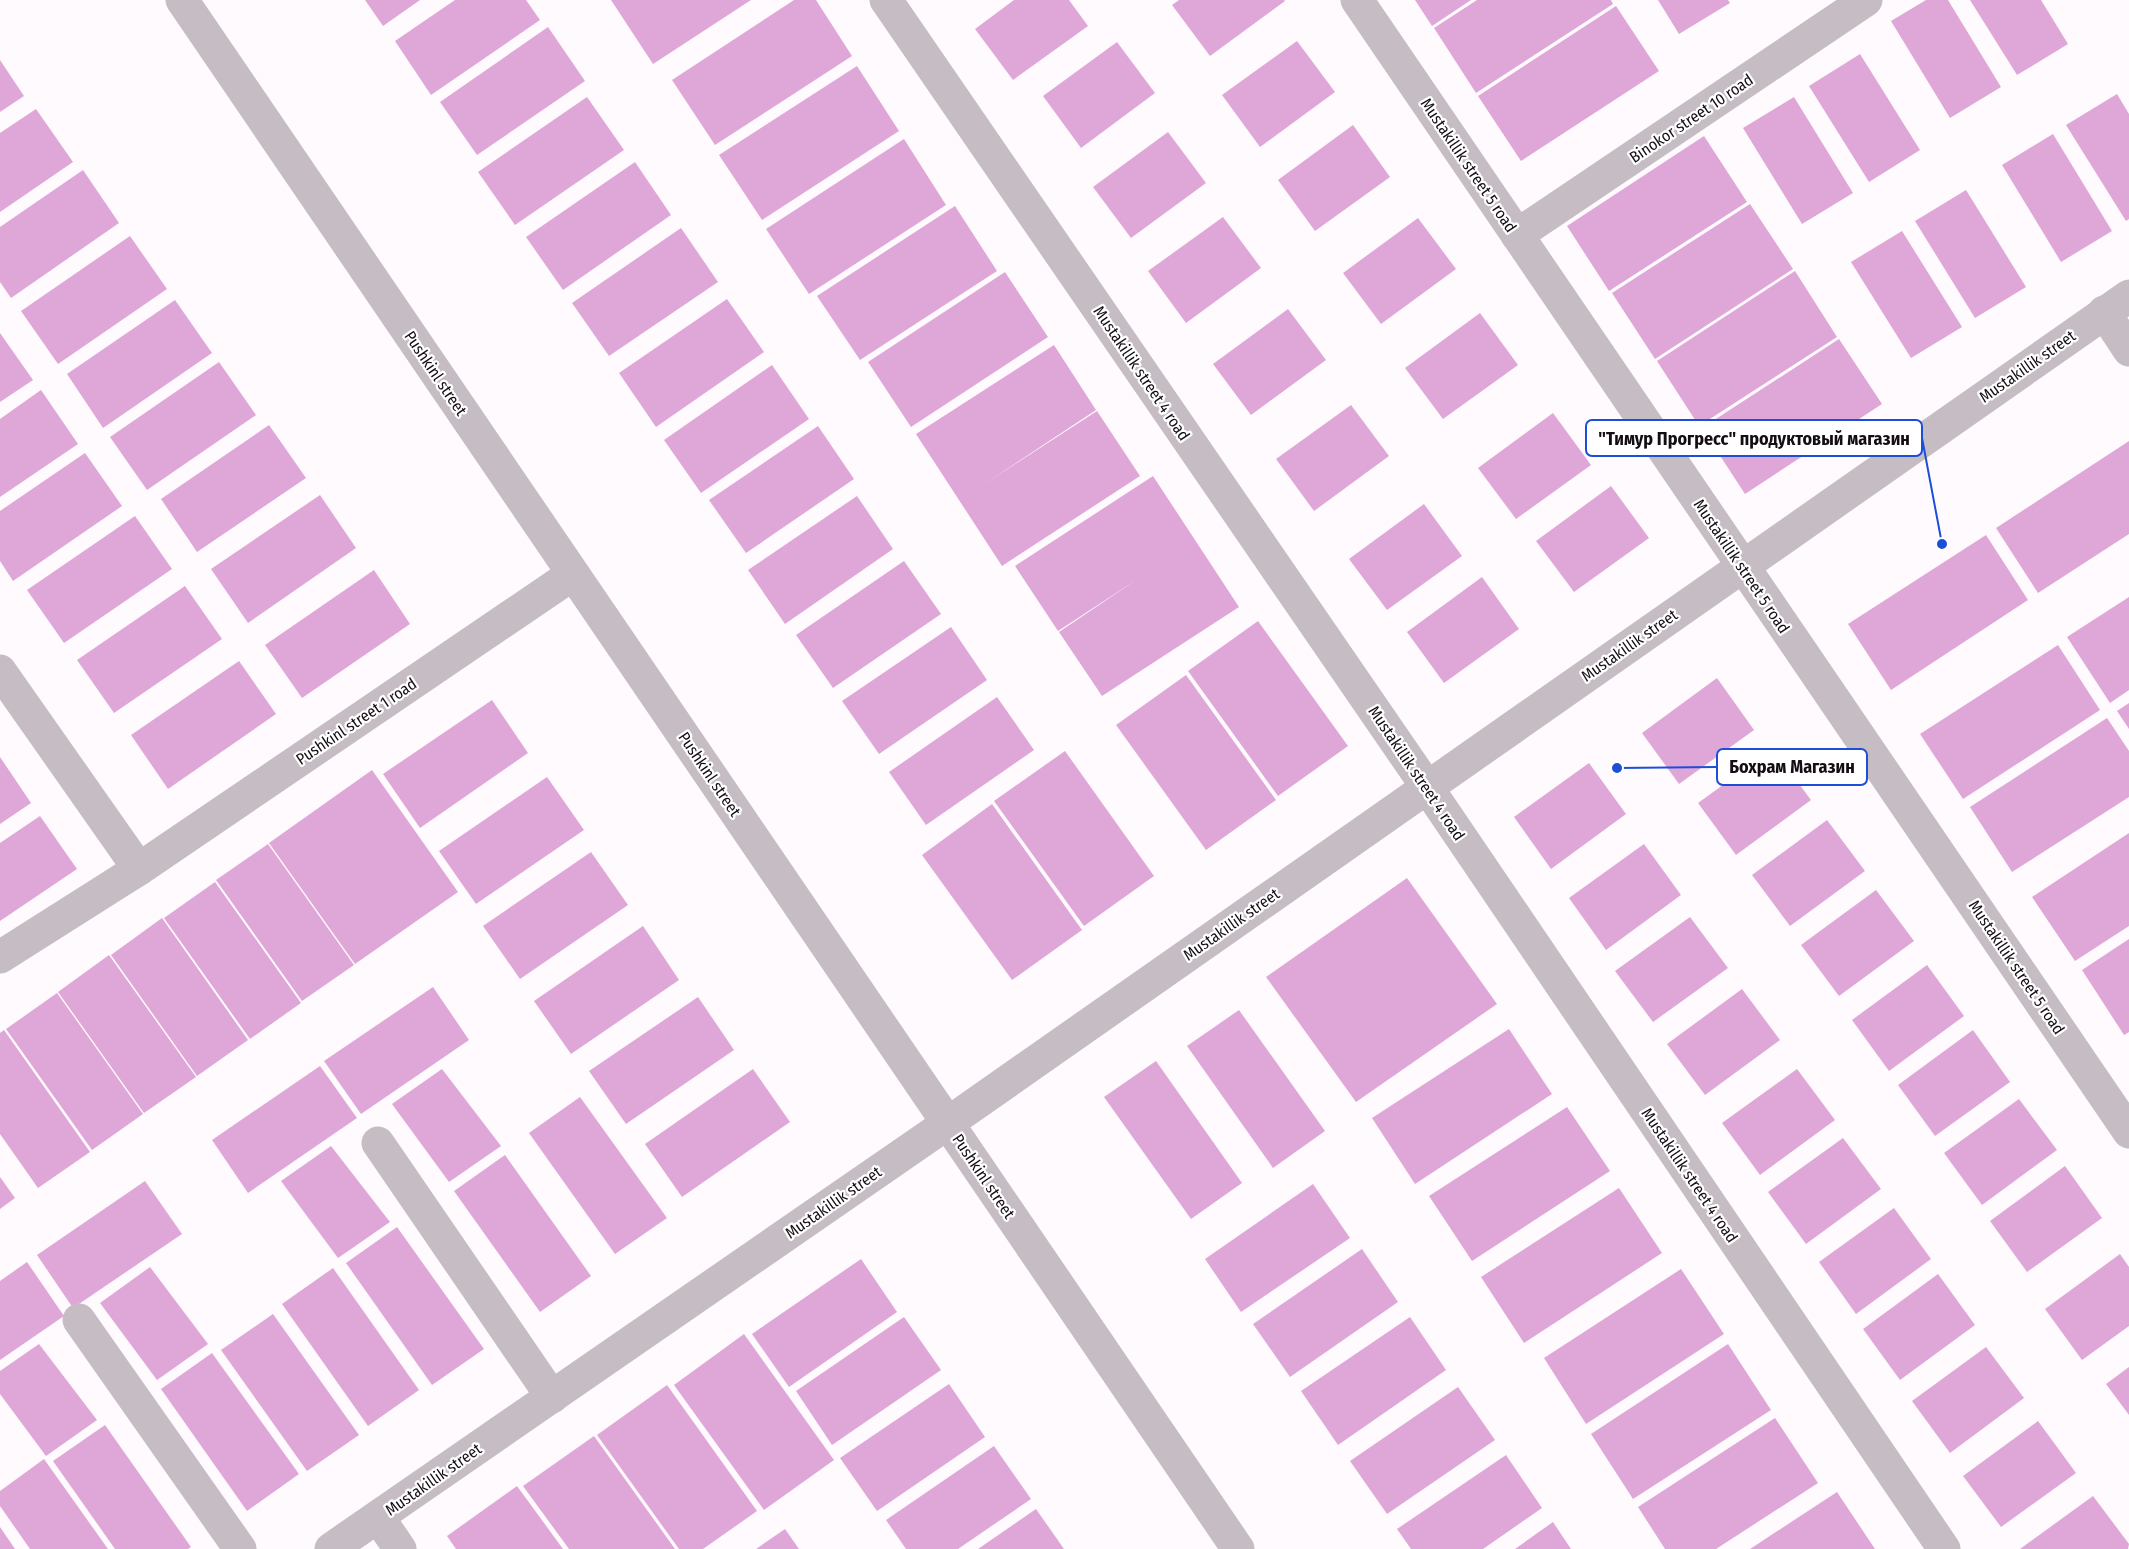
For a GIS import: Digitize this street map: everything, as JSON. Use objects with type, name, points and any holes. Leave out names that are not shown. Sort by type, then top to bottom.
[{"type":"street","name":"Pushkinl street","points":[[182,0],[1238,1549]]},
{"type":"street","name":"Mustakillik street 4 road","points":[[886,0],[1426,787],[1944,1549]]},
{"type":"street","name":"Mustakillik street 5 road","points":[[1357,0],[2129,1132]]},
{"type":"street","name":"Binokor street 10 road","points":[[1517,235],[1866,0]]},
{"type":"street","name":"Mustakillik street","points":[[331,1549],[948,1123],[2116,304]]},
{"type":"street","points":[[2116,304],[2129,350]]},
{"type":"street","name":"Pushkinl street 1 road","points":[[0,957],[139,868],[573,574]]},
{"type":"street","points":[[0,671],[139,868]]},
{"type":"street","points":[[378,1143],[552,1396]]},
{"type":"street","points":[[79,1320],[240,1549]]},
{"type":"street","points":[[378,1517],[400,1549]]},
{"type":"building","points":[[365,0],[420,0],[383,26]]},
{"type":"building","points":[[455,0],[526,0],[540,20],[431,95],[395,41]]},
{"type":"building","points":[[611,0],[751,0],[653,64]]},
{"type":"building","points":[[794,0],[816,0],[852,56],[715,145],[672,80]]},
{"type":"building","points":[[1014,0],[1069,0],[1088,26],[1013,80],[975,29]]},
{"type":"building","points":[[1179,0],[1285,1],[1210,56],[1172,5]]},
{"type":"building","points":[[1415,0],[1471,0],[1432,26]]},
{"type":"building","points":[[1477,0],[1611,0],[1613,4],[1476,93],[1434,28]]},
{"type":"building","points":[[1658,0],[1728,0],[1730,3],[1679,34]]},
{"type":"building","points":[[1926,0],[1948,0],[2001,87],[1950,118],[1891,21]]},
{"type":"building","points":[[1970,0],[2041,0],[2068,44],[2017,75]]},
{"type":"building","points":[[1616,6],[1659,71],[1521,161],[1478,96]]},
{"type":"building","points":[[548,27],[585,81],[477,155],[440,102]]},
{"type":"building","points":[[1297,41],[1335,92],[1260,147],[1222,95]]},
{"type":"building","points":[[1117,42],[1155,93],[1081,148],[1043,96]]},
{"type":"building","points":[[1860,54],[1920,150],[1869,182],[1809,86]]},
{"type":"building","points":[[0,60],[24,96],[0,112]]},
{"type":"building","points":[[857,66],[899,131],[762,220],[719,155]]},
{"type":"building","points":[[2117,94],[2129,114],[2129,219],[2126,221],[2066,125]]},
{"type":"building","points":[[587,97],[624,150],[515,225],[478,172]]},
{"type":"building","points":[[1794,97],[1853,193],[1802,224],[1743,128]]},
{"type":"building","points":[[36,109],[73,162],[0,212],[0,133]]},
{"type":"building","points":[[1353,125],[1390,177],[1315,231],[1278,180]]},
{"type":"building","points":[[1168,132],[1206,183],[1131,238],[1093,187]]},
{"type":"building","points":[[2053,134],[2112,231],[2061,262],[2002,165]]},
{"type":"building","points":[[1704,136],[1747,202],[1609,291],[1567,226]]},
{"type":"building","points":[[904,139],[946,205],[809,294],[766,229]]},
{"type":"building","points":[[635,162],[671,215],[563,290],[526,237]]},
{"type":"building","points":[[83,170],[119,223],[11,298],[0,282],[0,227]]},
{"type":"building","points":[[1966,190],[2026,287],[1975,318],[1915,221]]},
{"type":"building","points":[[1750,204],[1793,269],[1655,359],[1612,293]]},
{"type":"building","points":[[955,206],[997,271],[860,360],[817,296]]},
{"type":"building","points":[[1223,217],[1261,268],[1186,323],[1148,271]]},
{"type":"building","points":[[1418,218],[1456,269],[1381,324],[1343,273]]},
{"type":"building","points":[[681,228],[718,282],[609,356],[572,303]]},
{"type":"building","points":[[1902,231],[1962,327],[1911,358],[1851,262]]},
{"type":"building","points":[[130,236],[167,289],[58,364],[21,311]]},
{"type":"building","points":[[1795,271],[1837,337],[1699,426],[1657,361]]},
{"type":"building","points":[[1005,272],[1048,337],[911,427],[868,362]]},
{"type":"building","points":[[727,299],[764,352],[656,427],[619,373]]},
{"type":"building","points":[[175,300],[212,353],[103,428],[67,374]]},
{"type":"building","points":[[1288,309],[1326,360],[1251,415],[1213,364]]},
{"type":"building","points":[[1480,313],[1518,365],[1443,419],[1405,368]]},
{"type":"building","points":[[0,333],[33,380],[0,402]]},
{"type":"building","points":[[1839,339],[1882,404],[1745,494],[1702,428]]},
{"type":"building","points":[[1054,345],[1096,410],[986,483],[1097,411],[1140,476],[1002,566],[916,434]]},
{"type":"building","points":[[219,362],[256,415],[147,490],[110,437]]},
{"type":"building","points":[[772,365],[809,419],[701,493],[664,440]]},
{"type":"building","points":[[41,390],[78,444],[0,497],[0,419]]},
{"type":"building","points":[[1351,405],[1389,456],[1314,511],[1276,459]]},
{"type":"building","points":[[1553,413],[1591,465],[1516,519],[1478,468]]},
{"type":"building","points":[[269,425],[306,478],[197,552],[161,499]]},
{"type":"building","points":[[818,426],[854,479],[746,553],[709,500]]},
{"type":"building","points":[[2129,441],[2129,534],[2038,593],[1996,528]]},
{"type":"building","points":[[85,453],[122,506],[13,581],[0,561],[0,511]]},
{"type":"building","points":[[1153,476],[1239,607],[1102,696],[1059,632],[1136,580],[1058,631],[1015,566]]},
{"type":"building","points":[[1611,486],[1649,538],[1574,592],[1536,541]]},
{"type":"building","points":[[320,495],[356,548],[248,623],[211,569]]},
{"type":"building","points":[[857,496],[893,549],[785,624],[748,570]]},
{"type":"building","points":[[1424,504],[1462,556],[1387,610],[1349,559]]},
{"type":"building","points":[[135,516],[172,569],[64,643],[27,590]]},
{"type":"building","points":[[1986,535],[2028,600],[1891,690],[1848,624]]},
{"type":"building","points":[[904,561],[941,614],[833,688],[796,635]]},
{"type":"building","points":[[374,570],[410,624],[302,698],[265,645]]},
{"type":"building","points":[[1482,577],[1519,629],[1444,683],[1407,632]]},
{"type":"building","points":[[185,586],[222,639],[114,713],[77,660]]},
{"type":"building","points":[[2129,597],[2129,690],[2110,703],[2067,637]]},
{"type":"building","points":[[1258,621],[1348,746],[1278,796],[1188,671]]},
{"type":"building","points":[[951,627],[987,680],[879,754],[842,701]]},
{"type":"building","points":[[2058,645],[2100,710],[1963,799],[1920,734]]},
{"type":"building","points":[[239,661],[276,714],[168,789],[131,735]]},
{"type":"building","points":[[1186,675],[1276,800],[1206,850],[1116,725]]},
{"type":"building","points":[[1717,678],[1754,730],[1679,784],[1642,733]]},
{"type":"building","points":[[997,697],[1034,750],[926,825],[889,772]]},
{"type":"building","points":[[492,700],[528,753],[420,828],[383,774]]},
{"type":"building","points":[[2129,703],[2129,729],[2117,711]]},
{"type":"building","points":[[2107,718],[2129,751],[2129,797],[2012,872],[1970,807]]},
{"type":"building","points":[[1773,749],[1811,800],[1736,855],[1698,803]]},
{"type":"building","points":[[1065,751],[1154,876],[1084,926],[994,801]]},
{"type":"building","points":[[0,757],[31,803],[0,824]]},
{"type":"building","points":[[1589,763],[1626,814],[1551,869],[1514,817]]},
{"type":"building","points":[[372,770],[458,892],[355,964],[269,843]]},
{"type":"building","points":[[547,777],[584,830],[476,904],[439,851]]},
{"type":"building","points":[[992,804],[1082,930],[1012,980],[922,855]]},
{"type":"building","points":[[40,816],[77,869],[0,921],[0,843]]},
{"type":"building","points":[[1827,820],[1865,871],[1790,926],[1752,875]]},
{"type":"building","points":[[2129,833],[2129,926],[2075,961],[2032,897]]},
{"type":"building","points":[[268,844],[354,965],[302,1001],[216,880]]},
{"type":"building","points":[[1644,844],[1681,895],[1606,950],[1569,898]]},
{"type":"building","points":[[591,852],[628,905],[520,979],[483,926]]},
{"type":"building","points":[[1407,878],[1497,1004],[1356,1102],[1266,977]]},
{"type":"building","points":[[215,882],[301,1003],[250,1039],[164,918]]},
{"type":"building","points":[[1876,890],[1914,941],[1839,996],[1801,945]]},
{"type":"building","points":[[1690,917],[1728,968],[1653,1022],[1615,971]]},
{"type":"building","points":[[162,918],[248,1040],[197,1076],[111,955]]},
{"type":"building","points":[[643,926],[679,980],[571,1054],[534,1001]]},
{"type":"building","points":[[2129,939],[2129,1032],[2124,1035],[2082,970]]},
{"type":"building","points":[[109,955],[196,1077],[144,1113],[58,992]]},
{"type":"building","points":[[1927,965],[1964,1016],[1889,1071],[1852,1020]]},
{"type":"building","points":[[433,987],[469,1040],[361,1114],[324,1061]]},
{"type":"building","points":[[1742,989],[1780,1040],[1705,1095],[1667,1044]]},
{"type":"building","points":[[57,993],[143,1114],[92,1150],[6,1029]]},
{"type":"building","points":[[698,997],[734,1050],[626,1124],[589,1071]]},
{"type":"building","points":[[1239,1010],[1325,1131],[1273,1168],[1187,1046]]},
{"type":"building","points":[[1509,1029],[1552,1094],[1415,1184],[1372,1118]]},
{"type":"building","points":[[4,1030],[90,1152],[38,1188],[0,1134],[0,1033]]},
{"type":"building","points":[[1973,1030],[2010,1082],[1935,1136],[1898,1085]]},
{"type":"building","points":[[1156,1061],[1242,1183],[1191,1219],[1104,1097]]},
{"type":"building","points":[[320,1066],[357,1118],[248,1193],[212,1140]]},
{"type":"building","points":[[442,1069],[501,1146],[449,1182],[392,1104]]},
{"type":"building","points":[[753,1069],[790,1122],[682,1197],[645,1144]]},
{"type":"building","points":[[1797,1069],[1835,1120],[1760,1175],[1722,1123]]},
{"type":"building","points":[[580,1097],[667,1218],[615,1254],[529,1133]]},
{"type":"building","points":[[2019,1099],[2057,1150],[1982,1205],[1944,1153]]},
{"type":"building","points":[[1567,1107],[1610,1171],[1472,1261],[1429,1196]]},
{"type":"building","points":[[1843,1138],[1881,1189],[1806,1244],[1768,1192]]},
{"type":"building","points":[[331,1146],[390,1222],[338,1258],[281,1181]]},
{"type":"building","points":[[505,1155],[591,1276],[540,1312],[454,1191]]},
{"type":"building","points":[[2065,1166],[2102,1218],[2027,1272],[1990,1221]]},
{"type":"building","points":[[0,1177],[15,1198],[0,1209]]},
{"type":"building","points":[[145,1181],[182,1234],[73,1308],[37,1255]]},
{"type":"building","points":[[1313,1184],[1350,1238],[1241,1312],[1205,1259]]},
{"type":"building","points":[[1619,1188],[1662,1253],[1524,1343],[1481,1277]]},
{"type":"building","points":[[1894,1208],[1931,1259],[1856,1314],[1819,1262]]},
{"type":"building","points":[[397,1227],[484,1349],[432,1385],[346,1263]]},
{"type":"building","points":[[1362,1249],[1398,1302],[1290,1377],[1253,1324]]},
{"type":"building","points":[[2120,1254],[2129,1267],[2129,1326],[2082,1360],[2045,1309]]},
{"type":"building","points":[[861,1259],[897,1312],[789,1387],[752,1334]]},
{"type":"building","points":[[27,1262],[64,1316],[0,1360],[0,1281]]},
{"type":"building","points":[[150,1267],[208,1344],[157,1380],[100,1303]]},
{"type":"building","points":[[333,1268],[419,1390],[368,1426],[282,1304]]},
{"type":"building","points":[[1681,1269],[1724,1334],[1586,1424],[1544,1358]]},
{"type":"building","points":[[1938,1274],[1975,1325],[1900,1380],[1863,1329]]},
{"type":"building","points":[[273,1314],[359,1435],[307,1471],[221,1350]]},
{"type":"building","points":[[904,1317],[941,1370],[832,1445],[796,1391]]},
{"type":"building","points":[[1410,1317],[1446,1370],[1338,1445],[1301,1391]]},
{"type":"building","points":[[744,1334],[834,1460],[764,1510],[674,1385]]},
{"type":"building","points":[[39,1344],[97,1420],[46,1456],[0,1394],[0,1371]]},
{"type":"building","points":[[1728,1344],[1771,1410],[1633,1499],[1591,1434]]},
{"type":"building","points":[[1986,1347],[2024,1398],[1950,1453],[1912,1401]]},
{"type":"building","points":[[212,1353],[299,1474],[247,1511],[161,1389]]},
{"type":"building","points":[[2129,1367],[2129,1415],[2106,1384]]},
{"type":"building","points":[[949,1384],[985,1437],[877,1511],[840,1458]]},
{"type":"building","points":[[667,1385],[757,1511],[703,1549],[679,1549],[597,1435]]},
{"type":"building","points":[[1458,1387],[1495,1440],[1387,1514],[1350,1461]]},
{"type":"building","points":[[1775,1418],[1818,1483],[1716,1549],[1665,1549],[1638,1507]]},
{"type":"building","points":[[2038,1421],[2076,1473],[2001,1527],[1963,1476]]},
{"type":"building","points":[[105,1425],[191,1547],[188,1549],[115,1549],[53,1461]]},
{"type":"building","points":[[594,1436],[675,1549],[569,1549],[523,1486]]},
{"type":"building","points":[[994,1446],[1031,1499],[958,1549],[906,1549],[886,1520]]},
{"type":"building","points":[[1506,1455],[1542,1508],[1483,1549],[1411,1549],[1397,1529]]},
{"type":"building","points":[[44,1459],[108,1549],[30,1549],[0,1506],[0,1491]]},
{"type":"building","points":[[517,1486],[563,1549],[456,1549],[447,1536]]},
{"type":"building","points":[[1837,1492],[1875,1549],[1750,1549]]},
{"type":"building","points":[[2093,1496],[2129,1544],[2128,1549],[2020,1549]]},
{"type":"building","points":[[1036,1509],[1064,1549],[978,1549]]},
{"type":"building","points":[[1553,1522],[1571,1549],[1515,1549]]},
{"type":"building","points":[[0,1527],[15,1549],[0,1549]]},
{"type":"building","points":[[785,1529],[799,1549],[756,1549]]},
{"type":"place","name":"\"Тимур Прогресс\" продуктовый магазин","points":[[1942,544]]},
{"type":"place","name":"Бохрам Магазин","points":[[1617,768]]}]
